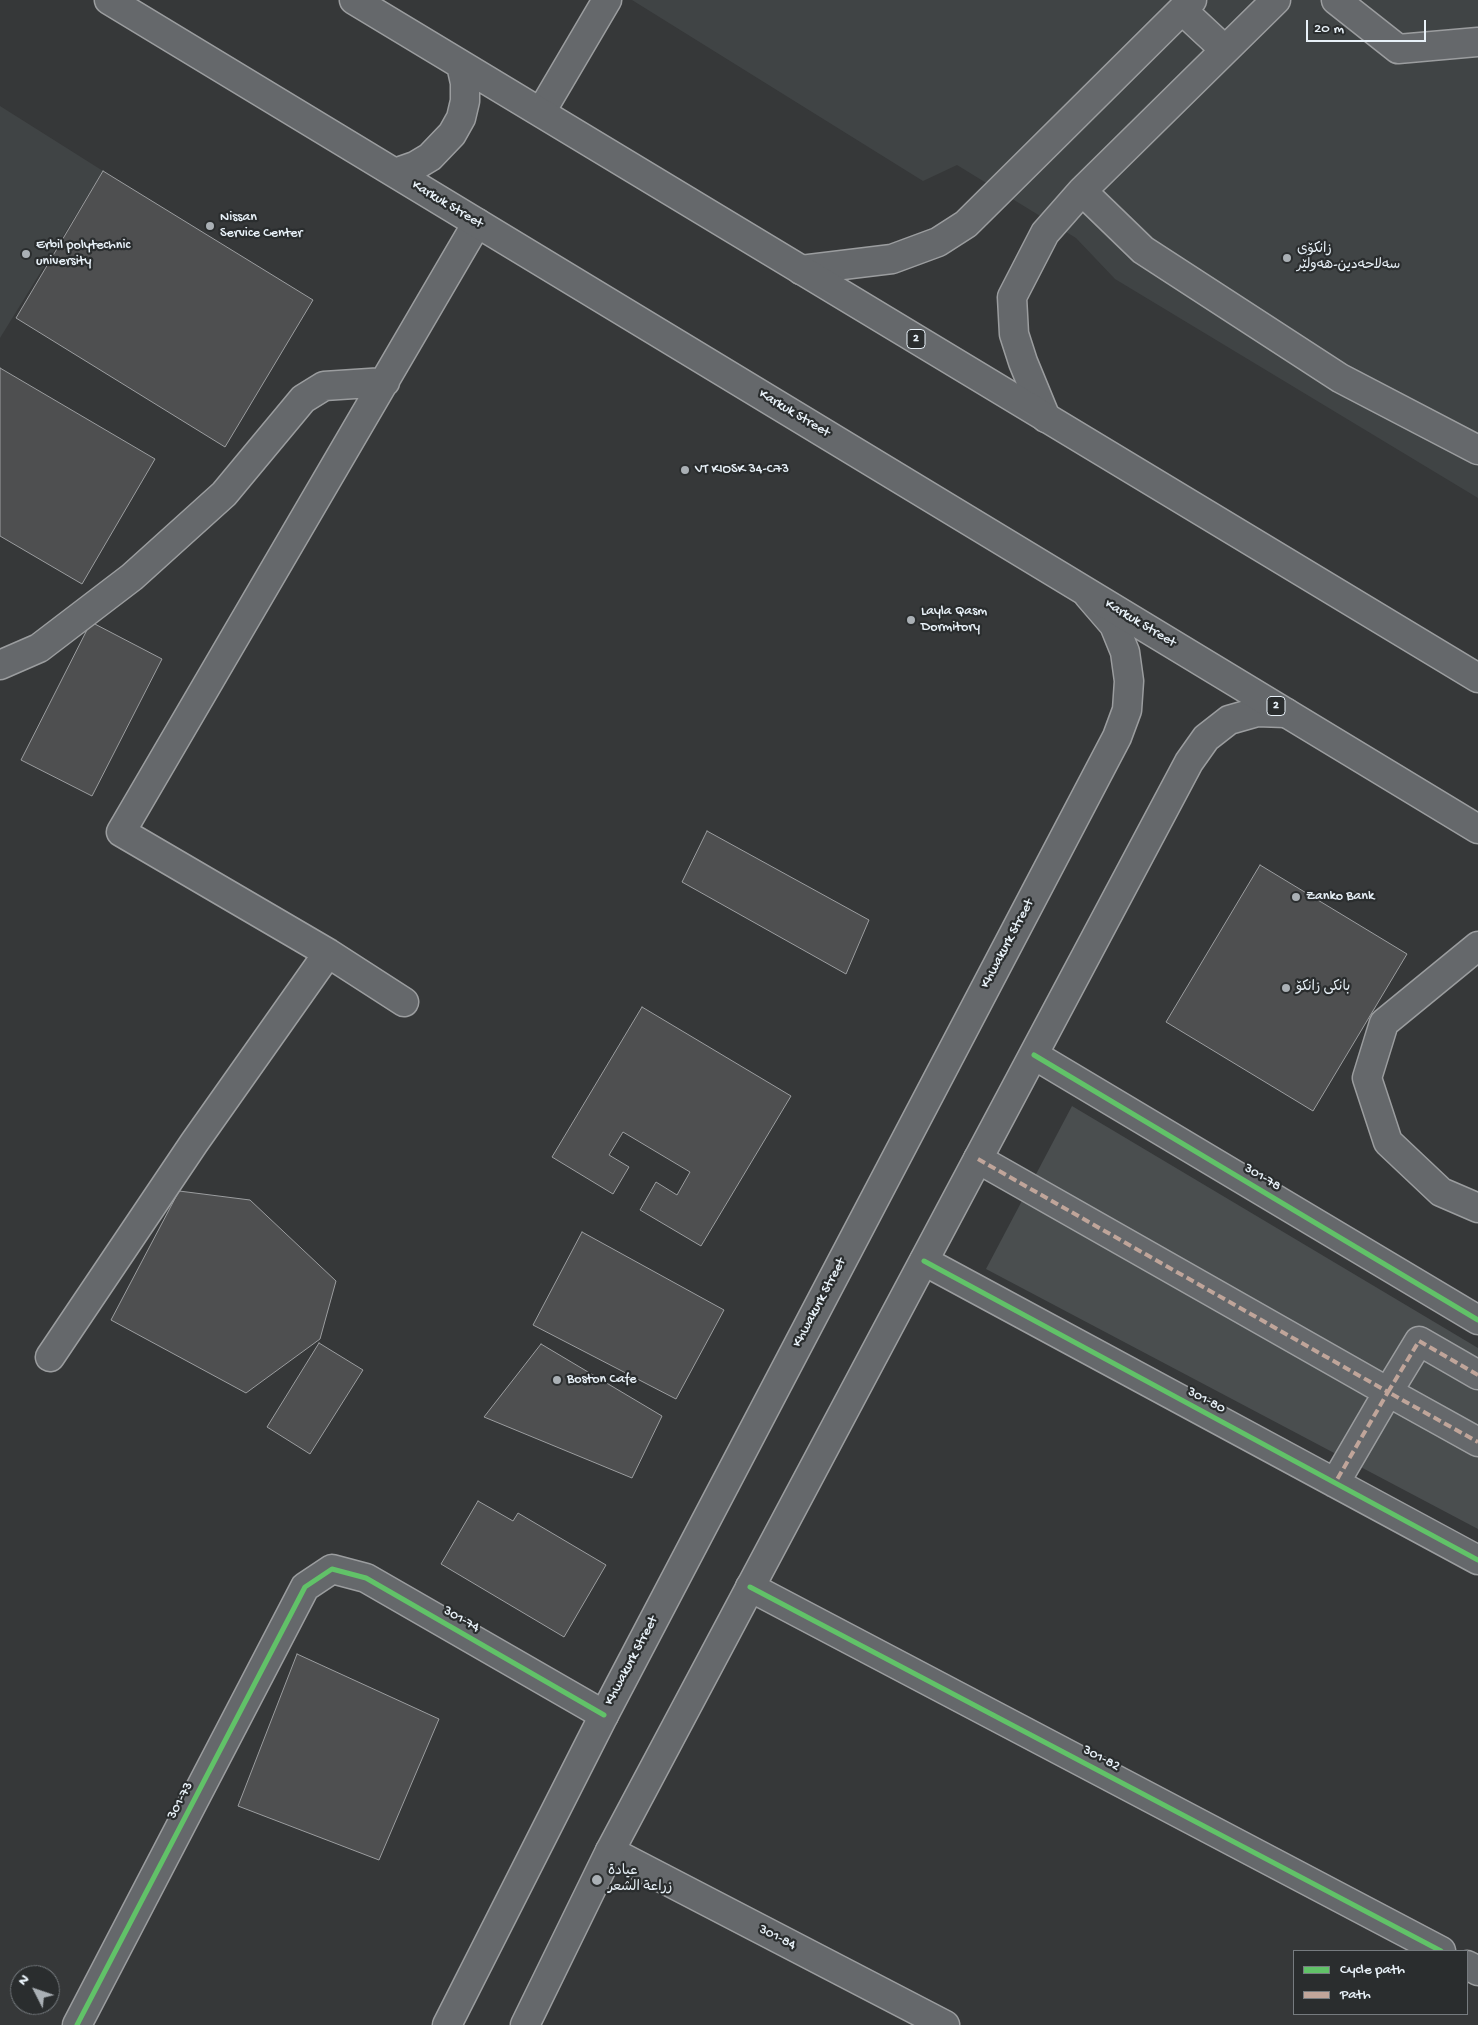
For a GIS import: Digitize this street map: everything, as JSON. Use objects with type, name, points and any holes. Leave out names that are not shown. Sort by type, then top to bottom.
[{"type":"main road","name":"Karkuk Street","points":[[109,0],[1074,583],[1478,830]]},
{"type":"main road","name":"2","points":[[354,0],[1478,678]]},
{"type":"main road","points":[[541,112],[606,0]]},
{"type":"main road","points":[[1046,418],[1023,362],[1014,334],[1012,297],[1044,233],[1082,191],[1276,0]]},
{"type":"main road","points":[[1336,0],[1398,49],[1478,42]]},
{"type":"main road","points":[[801,270],[892,259],[938,242],[966,224],[1187,5],[1225,50]]},
{"type":"main road","points":[[395,173],[415,166],[430,156],[452,134],[461,118],[464,100],[465,83],[461,65]]},
{"type":"main road","points":[[1082,191],[1143,250],[1340,378],[1478,450]]},
{"type":"main road","points":[[404,1002],[328,954],[122,832],[478,223]]},
{"type":"main road","points":[[0,664],[39,648],[132,577],[224,494],[303,399],[324,386],[385,382]]},
{"type":"main road","name":"Khwakurk Street","points":[[447,2025],[604,1715],[1117,737],[1127,710],[1129,681],[1125,652],[1114,625],[1097,602],[1074,583]]},
{"type":"main road","points":[[525,2025],[610,1851],[1189,762],[1206,738],[1229,720],[1257,712],[1286,712]]},
{"type":"main road","points":[[1478,946],[1384,1023],[1367,1078],[1388,1142],[1441,1192],[1478,1208]]},
{"type":"main road","points":[[50,1357],[194,1143],[328,954]]},
{"type":"main road","name":"301-78","points":[[1034,1055],[1478,1320]]},
{"type":"main road","points":[[978,1159],[1478,1442]]},
{"type":"main road","name":"301-80","points":[[924,1260],[1478,1560]]},
{"type":"main road","points":[[1335,1483],[1419,1341],[1478,1376]]},
{"type":"main road","name":"301-74","points":[[305,1587],[332,1569],[366,1578],[604,1715]]},
{"type":"main road","name":"301-73","points":[[77,2025],[305,1587]]},
{"type":"main road","name":"301-82","points":[[750,1587],[1439,1950]]},
{"type":"main road","name":"301-84","points":[[610,1851],[945,2025]]},
{"type":"shaded area","name":"زانکۆی سەلاحەدین-هەولێر","points":[[632,0],[1478,0],[1478,498],[1115,279],[1076,238],[957,165],[923,181]]},
{"type":"shaded area","name":"Erbil polytechnic university","points":[[0,106],[103,171],[0,338]]},
{"type":"shaded area","points":[[1072,1106],[1478,1348],[1478,1529],[986,1269]]},
{"type":"building","points":[[103,171],[313,300],[225,447],[16,318]]},
{"type":"building","points":[[0,368],[155,459],[82,584],[0,536]]},
{"type":"building","points":[[91,622],[162,659],[92,796],[21,760]]},
{"type":"building","points":[[707,831],[869,920],[846,974],[682,882]]},
{"type":"building","name":"بانکی زانکۆ","points":[[1260,865],[1407,954],[1313,1111],[1166,1022]]},
{"type":"building","points":[[642,1007],[791,1096],[701,1246],[640,1210],[656,1182],[677,1195],[690,1172],[623,1132],[609,1155],[629,1167],[613,1194],[552,1157]]},
{"type":"building","points":[[179,1191],[250,1200],[336,1281],[320,1339],[246,1393],[111,1320]]},
{"type":"building","points":[[582,1232],[724,1310],[676,1399],[533,1325]]},
{"type":"building","points":[[319,1343],[363,1370],[310,1454],[267,1427]]},
{"type":"building","name":"Boston Cafe","points":[[541,1344],[662,1416],[632,1478],[484,1417]]},
{"type":"building","points":[[478,1501],[513,1521],[518,1513],[606,1565],[564,1637],[441,1564]]},
{"type":"building","points":[[297,1654],[439,1719],[379,1860],[238,1806]]},
{"type":"marked path","points":[[978,1159],[1388,1392],[1335,1483]]},
{"type":"marked path","points":[[1478,1375],[1419,1341],[1388,1392],[1478,1442]]},
{"type":"cycle path","points":[[1034,1055],[1478,1320]]},
{"type":"cycle path","points":[[924,1261],[1478,1560]]},
{"type":"cycle path","points":[[77,2025],[305,1587],[332,1569],[366,1578],[604,1715]]},
{"type":"cycle path","points":[[750,1587],[1439,1950]]},
{"type":"place","name":"Nissan Service Center","points":[[210,226]]},
{"type":"place","name":"Erbil polytechnic university","points":[[26,254]]},
{"type":"place","name":"زانکۆی سەلاحەدین-هەولێر","points":[[1287,258]]},
{"type":"place","name":"VT KIOSK 34-C73","points":[[685,470]]},
{"type":"place","name":"Layla Qasm Dormitory","points":[[911,620]]},
{"type":"place","name":"Zanko Bank","points":[[1296,897]]},
{"type":"place","name":"بانکی زانکۆ","points":[[1286,988]]},
{"type":"place","name":"Boston Cafe","points":[[557,1380]]},
{"type":"place","name":"عيادة زراعة الشعر","points":[[597,1880]]}]
